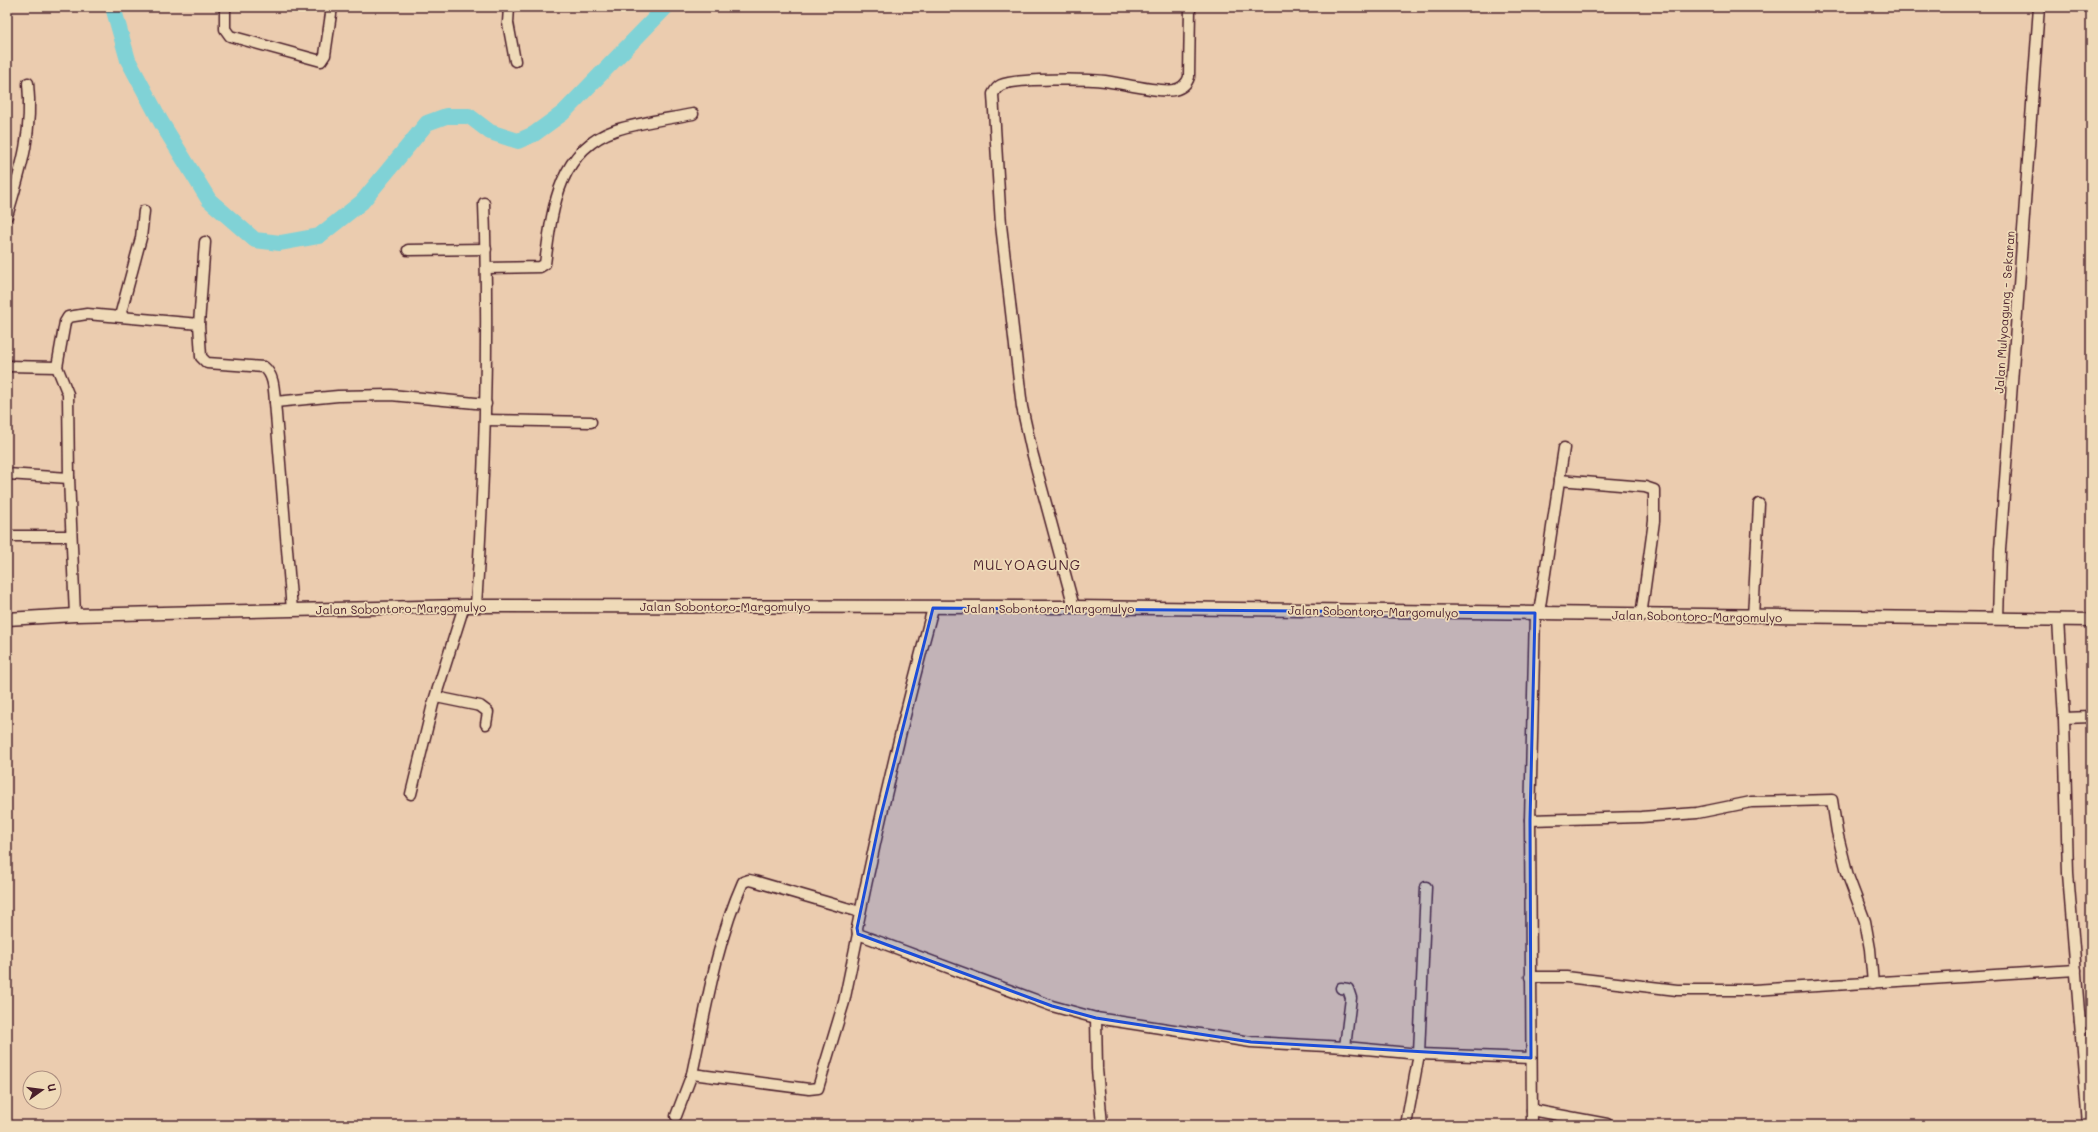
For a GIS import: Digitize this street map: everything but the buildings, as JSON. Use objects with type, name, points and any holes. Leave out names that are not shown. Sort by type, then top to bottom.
[{"type":"street","points":[[225,7],[225,29],[230,36],[320,61],[325,55],[332,7]]},
{"type":"street","points":[[509,7],[508,23],[515,61]]},
{"type":"street","points":[[1074,607],[1032,452],[1022,407],[1001,225],[993,94],[996,88],[1004,84],[1059,80],[1104,81],[1166,90],[1180,88],[1188,82],[1190,77],[1190,7]]},
{"type":"street","name":"Jalan Mulyoagung - Sekaran","points":[[1998,619],[2000,550],[2039,7]]},
{"type":"street","points":[[7,216],[26,152],[30,122],[28,83]]},
{"type":"street","points":[[487,268],[540,266],[546,264],[552,212],[565,173],[579,155],[600,138],[616,130],[693,114]]},
{"type":"street","points":[[411,794],[436,697],[470,606],[486,404],[487,268],[484,203]]},
{"type":"street","points":[[120,316],[141,238],[144,211]]},
{"type":"street","points":[[205,242],[199,324],[201,357],[207,363],[264,367],[272,378],[276,402],[292,610]]},
{"type":"street","points":[[408,250],[486,249]]},
{"type":"street","points":[[75,615],[69,478],[68,394],[57,367],[65,322],[68,317],[87,314],[199,324]]},
{"type":"street","points":[[7,366],[57,367]]},
{"type":"street","points":[[276,402],[338,396],[391,395],[486,404]]},
{"type":"street","points":[[485,420],[591,422]]},
{"type":"street","points":[[1532,1125],[1530,820],[1537,613],[1564,448]]},
{"type":"street","points":[[7,474],[69,478]]},
{"type":"street","points":[[1559,480],[1645,487],[1654,490],[1654,520],[1641,616]]},
{"type":"street","points":[[1753,617],[1759,504]]},
{"type":"street","points":[[7,536],[71,536]]},
{"type":"street","name":"Jalan Sobontoro-Margomulyo","points":[[7,619],[75,615],[470,606],[701,605],[933,608],[1074,607],[1537,613],[1641,616],[2091,620]]},
{"type":"street","points":[[692,1074],[809,1089],[818,1088],[844,1002],[858,934],[857,928],[860,912],[904,713],[933,608]]},
{"type":"street","points":[[2058,620],[2064,718],[2068,873],[2088,1125]]},
{"type":"street","points":[[436,697],[480,706],[488,712],[486,724]]},
{"type":"street","points":[[2064,718],[2091,717]]},
{"type":"street","points":[[1530,820],[1641,817],[1697,813],[1752,802],[1832,800],[1836,832],[1848,876],[1865,921],[1870,949],[1873,983]]},
{"type":"street","points":[[676,1116],[692,1074],[714,968],[731,909],[743,882],[749,880],[754,881],[860,912]]},
{"type":"street","points":[[1406,1125],[1419,1054],[1426,887]]},
{"type":"street","points":[[858,934],[1052,1006],[1096,1018],[1251,1042],[1345,1047],[1419,1054],[1531,1058]]},
{"type":"street","points":[[1530,977],[1566,977],[1677,990],[1787,989],[2076,970]]},
{"type":"street","points":[[1341,988],[1348,989],[1351,998],[1345,1047]]},
{"type":"street","points":[[1096,1018],[1097,1069],[1102,1125]]},
{"type":"street","points":[[2080,1023],[2091,1023]]},
{"type":"street","points":[[1532,1110],[1607,1124]]},
{"type":"highlighted area","points":[[933,608],[1535,613],[1530,820],[1531,1058],[1251,1042],[1096,1018],[1052,1006],[858,934],[857,928],[880,819]]},
{"type":"waterway","points":[[113,7],[128,60],[161,122],[209,200],[255,240],[280,243],[319,236],[362,202],[427,123],[446,116],[469,116],[490,132],[518,141],[534,134],[563,113],[666,7]]},
{"type":"district","name":"MULYOAGUNG","points":[[1027,564]]}]
